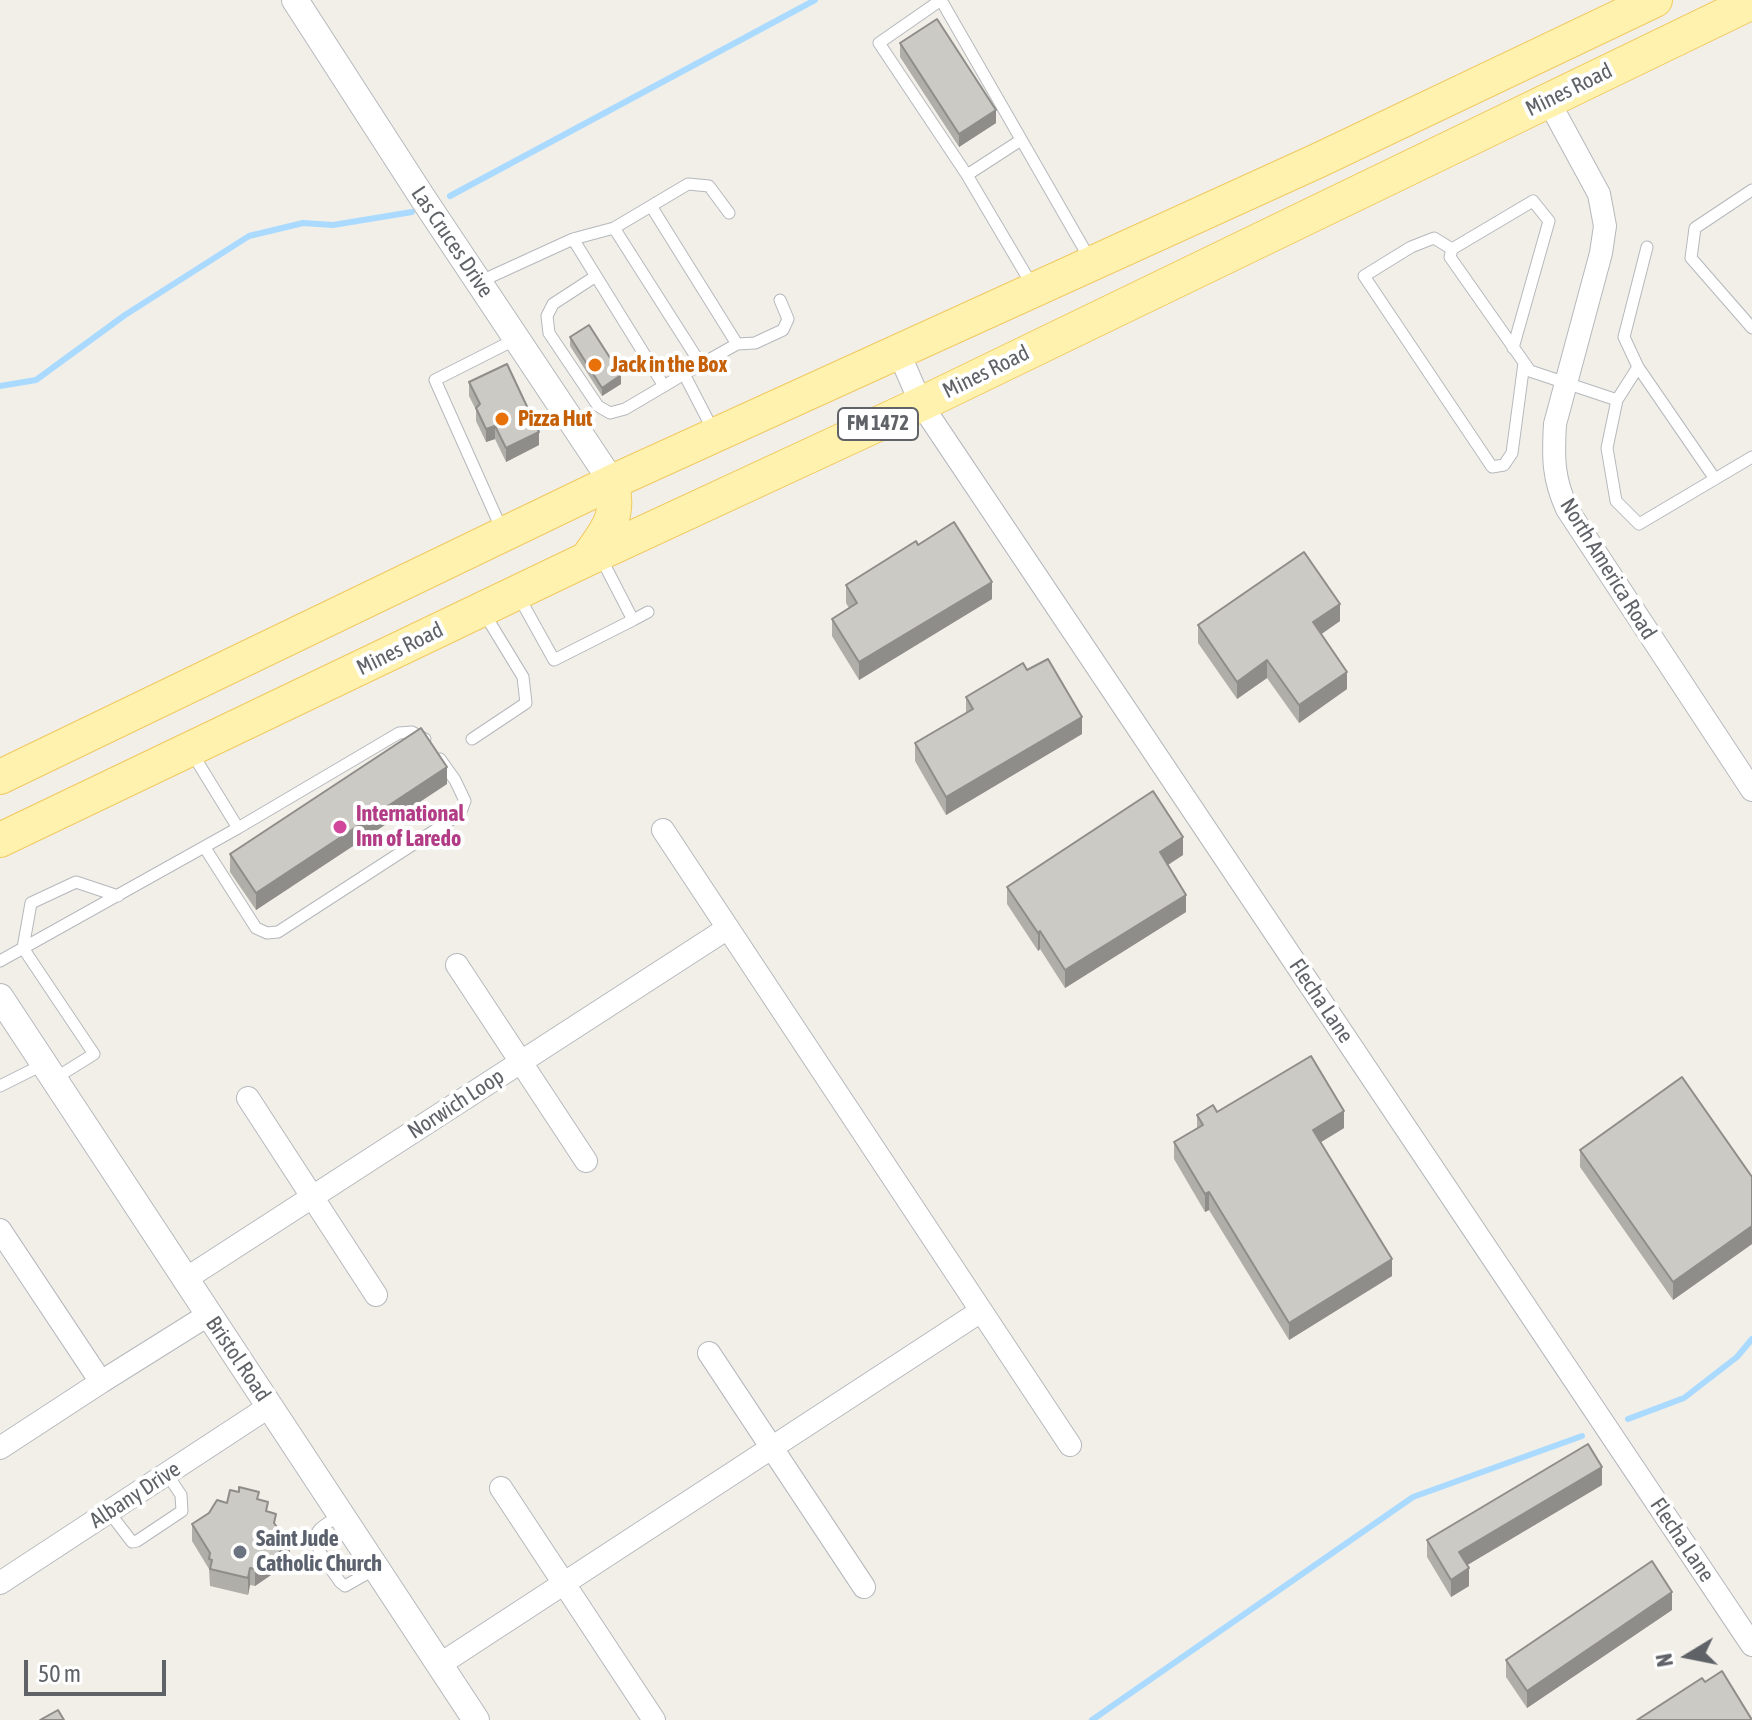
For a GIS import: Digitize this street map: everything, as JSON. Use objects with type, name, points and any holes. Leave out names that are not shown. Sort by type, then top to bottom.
[{"type":"main road","name":"Mines Road","points":[[0,777],[612,482],[1093,265],[1655,0]]},
{"type":"main road","name":"Mines Road","points":[[0,840],[593,556],[921,404],[1752,2]]},
{"type":"main road","points":[[593,556],[610,526],[617,503],[612,482]]},
{"type":"street","name":"Las Cruces Drive","points":[[295,0],[612,482]]},
{"type":"street","name":"North America Road","points":[[1548,100],[1599,194],[1605,226],[1601,253],[1555,424],[1556,485],[1567,509],[1752,790]]},
{"type":"street","name":"Flecha Lane","points":[[899,353],[921,404],[1752,1645]]},
{"type":"street","points":[[663,830],[1070,1445]]},
{"type":"street","name":"Norwich Loop","points":[[184,1280],[728,928]]},
{"type":"street","points":[[457,965],[586,1161]]},
{"type":"street","name":"Bristol Road","points":[[0,997],[476,1720]]},
{"type":"street","points":[[248,1098],[376,1295]]},
{"type":"street","points":[[0,1230],[101,1382]]},
{"type":"street","points":[[439,1665],[981,1311]]},
{"type":"street","points":[[0,1448],[208,1315]]},
{"type":"street","points":[[709,1353],[864,1587]]},
{"type":"street","name":"Albany Drive","points":[[0,1583],[270,1406]]},
{"type":"street","points":[[501,1488],[654,1720]]},
{"type":"lane","points":[[1035,291],[967,175],[879,43],[941,0],[1093,265]]},
{"type":"lane","points":[[967,175],[1021,140]]},
{"type":"lane","points":[[479,282],[573,239],[614,228],[688,184],[709,186],[729,213]]},
{"type":"lane","points":[[1752,190],[1695,228],[1691,258],[1752,328]]},
{"type":"lane","points":[[1513,348],[1549,221],[1533,201],[1452,249],[1450,257],[1513,348],[1530,371],[1617,400]]},
{"type":"lane","points":[[651,206],[737,344]]},
{"type":"lane","points":[[614,228],[700,363]]},
{"type":"lane","points":[[1452,249],[1434,238],[1411,247],[1364,276],[1492,467],[1504,465],[1512,453],[1524,363]]},
{"type":"lane","points":[[573,239],[664,386]]},
{"type":"lane","points":[[1647,247],[1624,337],[1638,367],[1715,479]]},
{"type":"lane","points":[[596,276],[553,304],[547,316],[549,333],[598,406],[610,413],[625,409],[737,344],[755,343],[783,330],[788,319],[780,300]]},
{"type":"lane","points":[[504,535],[435,380],[516,339]]},
{"type":"lane","points":[[1638,367],[1617,400],[1607,448],[1616,501],[1639,524],[1752,457]]},
{"type":"lane","points":[[684,374],[716,436]]},
{"type":"lane","points":[[593,556],[633,620]]},
{"type":"lane","points":[[516,593],[554,660],[648,612]]},
{"type":"lane","points":[[472,739],[526,703],[523,677],[482,609]]},
{"type":"lane","points":[[0,961],[205,848],[399,733],[412,732],[425,738],[455,780],[465,801],[460,814],[278,932],[267,933],[256,928],[205,848]]},
{"type":"lane","points":[[190,749],[238,828]]},
{"type":"lane","points":[[0,1086],[49,1072],[94,1054],[23,948],[31,903],[76,882],[118,896]]},
{"type":"lane","points":[[109,1512],[127,1538],[137,1541],[182,1511],[181,1495],[167,1474]]},
{"type":"lane","points":[[341,1514],[316,1536],[316,1544],[340,1582],[350,1585],[376,1569]]},
{"type":"building","points":[[937,19],[996,110],[959,134],[900,43]]},
{"type":"building","name":"Jack in the Box","points":[[589,325],[621,375],[602,388],[570,337]]},
{"type":"building","name":"Pizza Hut","points":[[507,364],[539,432],[506,448],[495,426],[486,429],[476,408],[480,404],[469,382]]},
{"type":"building","points":[[954,522],[992,582],[859,662],[832,619],[857,603],[846,585],[916,541],[918,545]]},
{"type":"building","points":[[1304,552],[1340,604],[1313,622],[1347,672],[1299,705],[1267,660],[1237,682],[1198,625]]},
{"type":"building","points":[[1048,659],[1082,717],[946,797],[915,743],[973,709],[966,697],[1023,663],[1027,670]]},
{"type":"building","name":"International Inn of Laredo","points":[[421,728],[447,767],[256,893],[230,854]]},
{"type":"building","points":[[1153,791],[1183,837],[1160,852],[1186,895],[1065,970],[1007,887]]},
{"type":"building","points":[[1311,1056],[1344,1111],[1313,1130],[1392,1259],[1289,1323],[1209,1192],[1205,1194],[1174,1142],[1203,1125],[1197,1115],[1213,1105],[1217,1112]]},
{"type":"building","points":[[1682,1077],[1752,1177],[1752,1226],[1673,1282],[1580,1150]]},
{"type":"building","points":[[1588,1444],[1602,1467],[1459,1552],[1469,1568],[1451,1580],[1427,1540]]},
{"type":"building","name":"Saint Jude Catholic Church","points":[[239,1487],[259,1492],[257,1499],[268,1502],[266,1511],[276,1514],[274,1523],[290,1545],[255,1569],[250,1568],[248,1578],[210,1569],[210,1553],[192,1524],[209,1513],[217,1500],[227,1503],[230,1490],[239,1492]]},
{"type":"building","points":[[1652,1561],[1672,1592],[1527,1691],[1506,1660]]},
{"type":"building","points":[[1722,1671],[1752,1720],[1637,1720],[1702,1678],[1705,1682]]},
{"type":"building","points":[[58,1710],[64,1720],[40,1720]]},
{"type":"waterway","points":[[450,196],[815,0]]},
{"type":"waterway","points":[[0,386],[36,380],[125,315],[249,236],[303,223],[333,225],[412,212]]},
{"type":"waterway","points":[[1628,1419],[1684,1398],[1737,1357],[1752,1339]]},
{"type":"waterway","points":[[1092,1720],[1413,1497],[1582,1436]]},
{"type":"place","name":"Jack in the Box","points":[[595,365]]},
{"type":"place","name":"Pizza Hut","points":[[502,419]]},
{"type":"place","name":"International Inn of Laredo","points":[[340,827]]},
{"type":"place","name":"Saint Jude Catholic Church","points":[[240,1552]]}]
